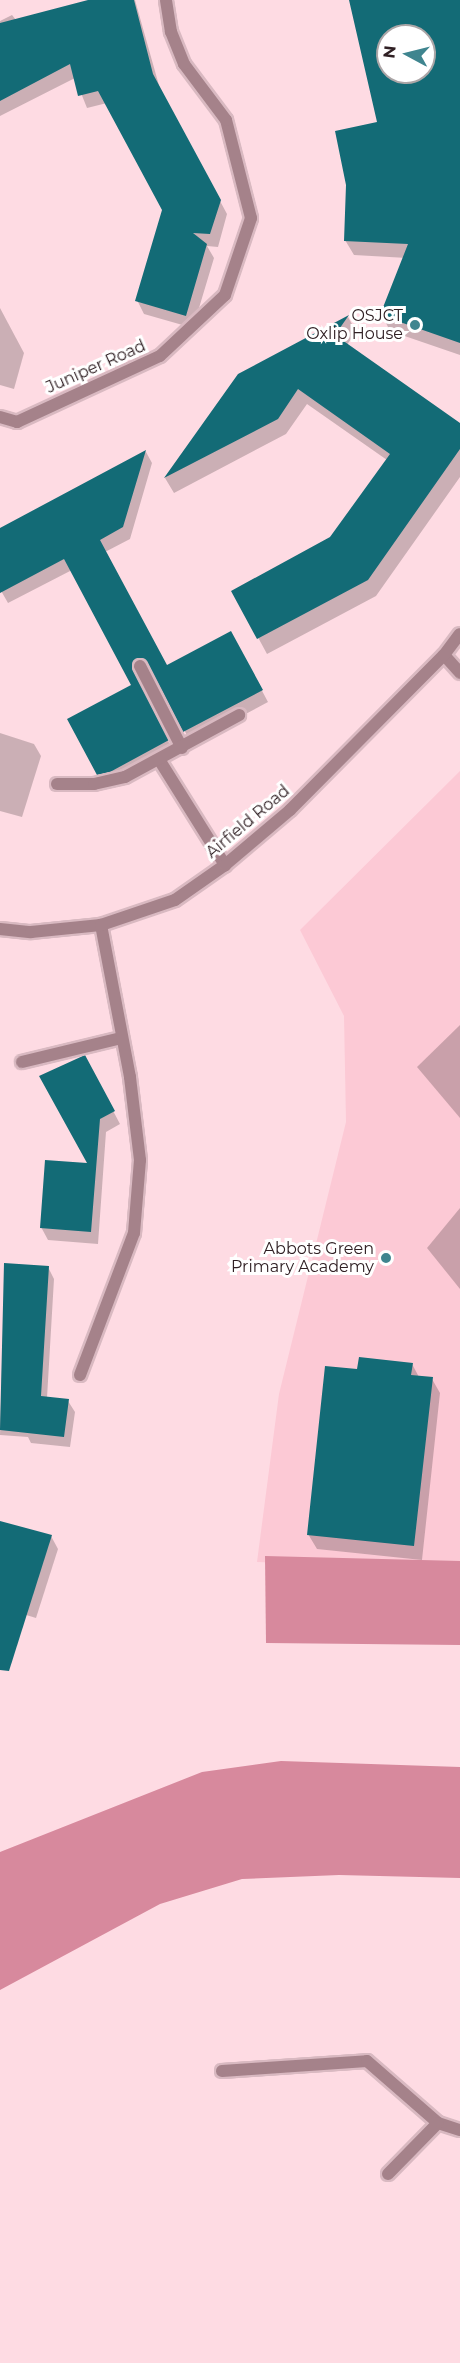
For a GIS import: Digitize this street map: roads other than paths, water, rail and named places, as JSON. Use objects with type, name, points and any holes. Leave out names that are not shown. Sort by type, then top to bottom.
[{"type":"street","name":"Juniper Road","points":[[0,417],[17,422],[160,356],[225,295],[251,218],[226,120],[184,64],[171,32],[166,0]]},
{"type":"street","name":"Airfield Road","points":[[0,929],[31,932],[101,925],[175,900],[225,865],[290,810],[444,655],[460,634]]},
{"type":"street","points":[[444,655],[460,673]]},
{"type":"street","points":[[140,666],[182,748]]},
{"type":"street","points":[[57,784],[94,784],[125,777],[160,762],[239,714]]},
{"type":"street","points":[[160,762],[225,865]]},
{"type":"street","points":[[80,1375],[134,1233],[140,1160],[101,925]]},
{"type":"street","points":[[22,1062],[121,1038]]},
{"type":"street","points":[[222,2071],[367,2061],[438,2123],[460,2130]]},
{"type":"street","points":[[388,2174],[438,2123]]},
{"type":"place","name":"OSJCT Oxlip House","points":[[415,325]]},
{"type":"place","name":"Abbots Green Primary Academy","points":[[386,1258]]}]
